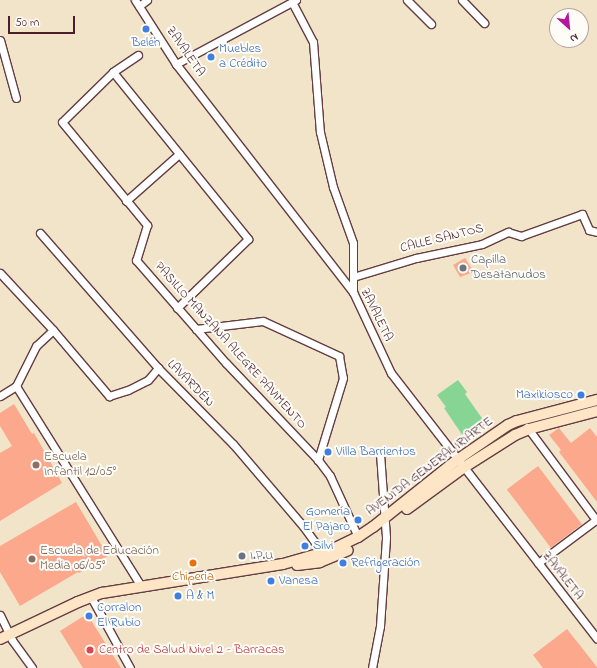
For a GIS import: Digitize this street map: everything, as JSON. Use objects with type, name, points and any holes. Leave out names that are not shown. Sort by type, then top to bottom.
[{"type":"main road","name":"AVENIDA GENERAL IRIARTE","points":[[282,564],[299,565],[330,558],[360,543],[501,430],[522,420],[597,400]]},
{"type":"main road","name":"AVENIDA GENERAL IRIARTE","points":[[460,464],[529,429],[596,414]]},
{"type":"main road","name":"AVENIDA GENERAL IRIARTE","points":[[0,639],[91,597],[141,586],[282,564],[321,554],[358,537],[386,521]]},
{"type":"street","name":"ZAVALETA","points":[[135,0],[176,64],[353,292],[391,373],[597,639]]},
{"type":"street","points":[[139,6],[147,0]]},
{"type":"street","points":[[407,0],[431,24]]},
{"type":"street","points":[[462,0],[484,23]]},
{"type":"street","points":[[176,64],[294,1],[313,42],[320,132],[332,187],[353,243],[353,292]]},
{"type":"street","points":[[0,40],[16,98]]},
{"type":"street","name":"PASILLO MANZANA ALEGRE PAVIMENTO","points":[[138,55],[113,72],[62,122],[147,225],[136,260],[226,363],[318,460],[330,476],[358,537]]},
{"type":"street","points":[[113,72],[248,239],[177,308]]},
{"type":"street","points":[[126,201],[179,154]]},
{"type":"street","name":"CALLE SANTOS","points":[[353,277],[423,256],[482,244],[508,232],[521,236],[582,214],[589,230],[597,232]]},
{"type":"street","name":"LAVARDÉN","points":[[40,233],[158,368],[233,444],[303,526],[317,545],[321,554]]},
{"type":"street","points":[[0,273],[53,330],[109,396],[128,390],[148,380],[158,368]]},
{"type":"street","points":[[196,329],[263,321],[339,356],[343,378],[318,460]]},
{"type":"street","points":[[0,396],[16,386],[36,346],[53,330]]},
{"type":"street","points":[[16,386],[141,586]]},
{"type":"street","points":[[586,403],[596,414]]},
{"type":"street","points":[[522,420],[596,520],[538,564]]},
{"type":"street","points":[[372,668],[380,626],[386,521],[380,453]]},
{"type":"street","points":[[91,597],[130,668]]},
{"type":"street","points":[[0,614],[10,635],[32,668]]},
{"type":"green space","points":[[458,380],[467,392],[465,394],[486,424],[465,439],[437,395]]},
{"type":"building","name":"Capilla Desatanudos","points":[[465,258],[474,272],[460,277],[453,265]]},
{"type":"building","points":[[14,404],[32,434],[34,433],[62,483],[0,521],[0,453],[12,446],[0,426],[0,413]]},
{"type":"building","points":[[559,428],[571,443],[590,428],[597,437],[597,502],[559,452],[561,450],[549,435]]},
{"type":"building","points":[[538,466],[582,524],[551,548],[507,489]]},
{"type":"building","name":"Escuela de Educación Media 06/05°","points":[[76,502],[108,556],[20,606],[0,572],[0,546]]},
{"type":"building","name":"Centro de Salud Nivel 2 - Barracas","points":[[87,614],[121,668],[83,668],[60,631]]},
{"type":"building","points":[[567,629],[597,668],[543,668],[533,655]]},
{"type":"place","name":"Belén","points":[[146,29]]},
{"type":"place","name":"Muebles a Crédito","points":[[211,57]]},
{"type":"place","name":"Capilla Desatanudos","points":[[463,268]]},
{"type":"place","name":"Maxikiosco","points":[[581,395]]},
{"type":"place","name":"Villa Barrientos","points":[[328,452]]},
{"type":"place","name":"Escuela Infantil 12/05°","points":[[36,465]]},
{"type":"place","name":"Gomería El Pajaro","points":[[358,520]]},
{"type":"place","name":"Silvi","points":[[305,546]]},
{"type":"place","name":"I.P.U","points":[[242,556]]},
{"type":"place","name":"Escuela de Educación Media 06/05°","points":[[32,559]]},
{"type":"place","name":"Chiperia","points":[[193,563]]},
{"type":"place","name":"Refrigeración","points":[[343,563]]},
{"type":"place","name":"Vanesa","points":[[271,581]]},
{"type":"place","name":"A & M","points":[[178,596]]},
{"type":"place","name":"Corralon El Rubio","points":[[89,616]]},
{"type":"place","name":"Centro de Salud Nivel 2 - Barracas","points":[[90,650]]}]
